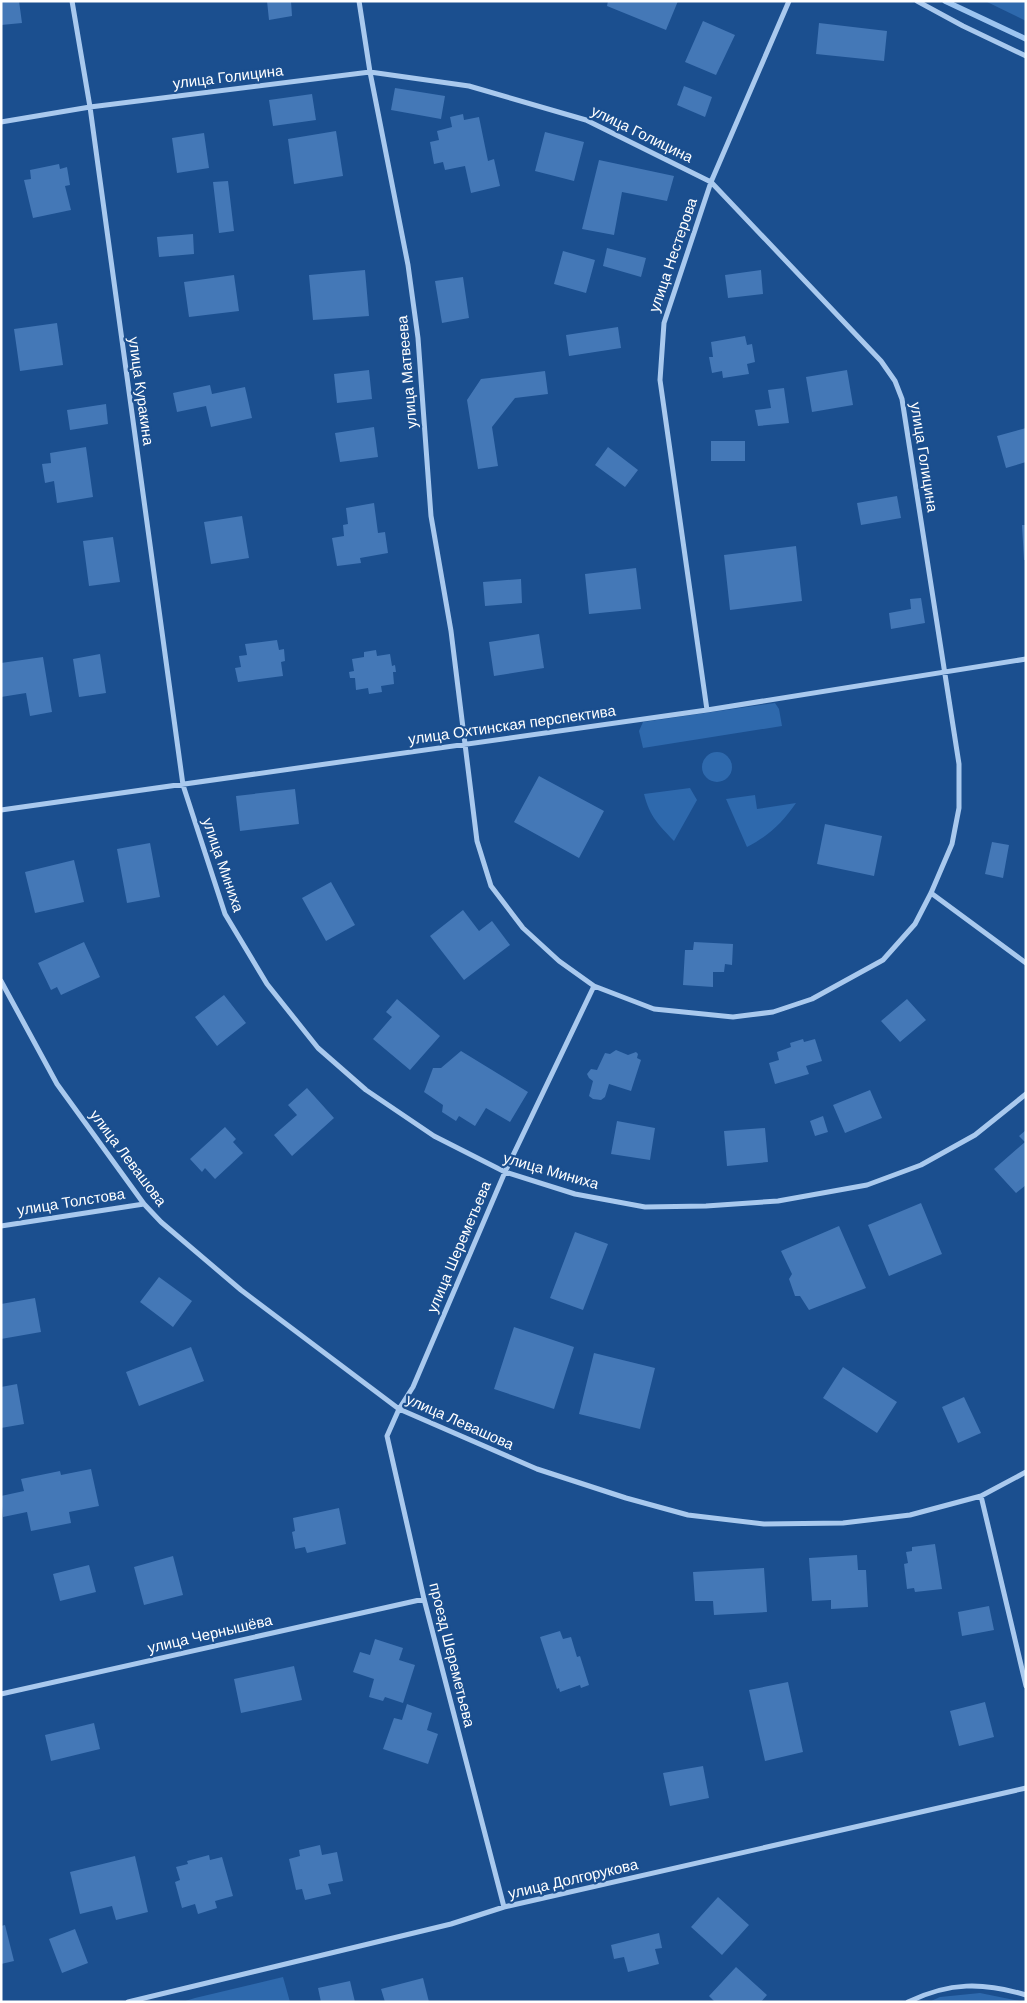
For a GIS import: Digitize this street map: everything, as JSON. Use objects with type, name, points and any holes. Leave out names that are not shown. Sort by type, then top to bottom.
[{"type":"street","name":"улица Куракина","points":[[72,1],[90,108],[183,785]]},
{"type":"street","name":"улица Матвеева","points":[[359,1],[370,72],[412,292],[418,338],[431,516],[451,631],[466,743],[476,841],[490,886],[523,928],[558,961],[594,986]]},
{"type":"street","name":"улица Нестерова","points":[[707,710],[660,380],[664,323],[711,182],[790,1]]},
{"type":"street","points":[[917,1],[963,26],[1026,56]]},
{"type":"street","name":"улица Голицина","points":[[1,122],[90,108],[370,72],[469,86],[586,120],[711,182],[881,361],[895,381],[902,399],[959,764],[959,808],[952,844],[931,893],[915,924],[883,960],[812,999],[773,1012],[733,1017],[654,1009],[594,986]]},
{"type":"street","name":"улица Охтинская перспектива","points":[[1,810],[707,710],[1026,658]]},
{"type":"street","name":"улица Миниха","points":[[183,785],[226,914],[267,984],[318,1048],[366,1090],[434,1136],[504,1172],[575,1194],[645,1207],[778,1201],[867,1186],[921,1165],[975,1135],[1026,1094]]},
{"type":"street","points":[[931,893],[1026,963]]},
{"type":"street","name":"улица Левашова","points":[[1,980],[57,1084],[144,1204],[161,1222],[241,1290],[399,1409],[537,1469],[626,1498],[688,1515],[764,1524],[843,1523],[910,1515],[981,1496],[1026,1472]]},
{"type":"street","name":"улица Шереметьева","points":[[399,1409],[413,1387],[504,1172],[594,986]]},
{"type":"street","name":"улица Толстова","points":[[1,1226],[144,1204]]},
{"type":"street","name":"проезд Шереметьева","points":[[399,1409],[387,1436],[424,1599],[504,1907]]},
{"type":"street","points":[[981,1496],[1026,1686]]},
{"type":"street","name":"улица Чернышёва","points":[[1,1694],[424,1599]]},
{"type":"street","name":"улица Долгорукова","points":[[128,2002],[451,1924],[504,1907],[1026,1788]]},
{"type":"street","points":[[908,2002],[943,1989],[965,1986],[984,1985],[1026,1995]]},
{"type":"shaded area","points":[[985,1],[1026,1],[1026,21]]},
{"type":"shaded area","points":[[775,703],[779,709],[782,726],[643,748],[639,731],[643,722]]},
{"type":"shaded area","points":[[717,752],[723,753],[731,761],[731,773],[723,781],[717,782],[711,781],[703,773],[702,767],[703,761],[711,753]]},
{"type":"shaded area","points":[[690,788],[697,800],[674,841],[655,820],[644,794]]},
{"type":"shaded area","points":[[755,795],[757,809],[796,803],[775,828],[747,847],[726,799]]},
{"type":"shaded area","points":[[283,1977],[290,2002],[182,2002],[195,1998]]},
{"type":"shaded area","points":[[980,1993],[1024,2002],[929,2002],[940,1997]]},
{"type":"building","points":[[1,1],[19,1],[22,23],[1,25]]},
{"type":"building","points":[[267,1],[291,1],[292,16],[269,20]]},
{"type":"building","points":[[608,1],[678,1],[666,30],[607,6]]},
{"type":"building","points":[[703,21],[735,35],[716,75],[685,62]]},
{"type":"building","points":[[819,23],[887,31],[884,61],[816,54]]},
{"type":"building","points":[[684,86],[712,97],[705,117],[677,105]]},
{"type":"building","points":[[395,88],[445,96],[441,119],[391,110]]},
{"type":"building","points":[[312,94],[316,120],[273,126],[269,100]]},
{"type":"building","points":[[463,114],[464,120],[479,117],[488,161],[494,159],[500,186],[471,193],[465,166],[445,170],[443,162],[434,164],[430,142],[439,140],[437,131],[452,127],[450,117]]},
{"type":"building","points":[[336,131],[343,176],[294,184],[288,139]]},
{"type":"building","points":[[545,132],[584,142],[574,181],[535,171]]},
{"type":"building","points":[[204,133],[209,168],[177,173],[172,138]]},
{"type":"building","points":[[599,160],[674,176],[667,201],[622,192],[614,235],[582,229]]},
{"type":"building","points":[[59,164],[60,169],[67,167],[70,185],[65,186],[71,210],[33,218],[24,180],[31,179],[30,170]]},
{"type":"building","points":[[228,181],[234,231],[219,233],[213,182]]},
{"type":"building","points":[[193,234],[194,254],[159,257],[157,237]]},
{"type":"building","points":[[607,248],[646,258],[641,277],[603,266]]},
{"type":"building","points":[[563,251],[595,260],[586,293],[554,284]]},
{"type":"building","points":[[365,270],[369,316],[313,320],[309,275]]},
{"type":"building","points":[[761,270],[763,294],[728,298],[725,275]]},
{"type":"building","points":[[234,275],[239,311],[189,317],[184,282]]},
{"type":"building","points":[[463,277],[469,318],[442,323],[435,281]]},
{"type":"building","points":[[57,323],[63,365],[20,371],[14,329]]},
{"type":"building","points":[[618,327],[621,348],[569,356],[566,335]]},
{"type":"building","points":[[745,336],[747,345],[752,344],[755,362],[747,364],[749,374],[723,378],[722,371],[712,373],[709,357],[713,357],[711,342]]},
{"type":"building","points":[[369,370],[372,399],[337,403],[334,374]]},
{"type":"building","points":[[847,370],[853,405],[812,412],[806,377]]},
{"type":"building","points":[[545,371],[548,394],[515,398],[492,427],[498,466],[478,469],[467,400],[481,379]]},
{"type":"building","points":[[210,385],[212,394],[245,387],[252,418],[211,427],[206,406],[177,412],[173,393]]},
{"type":"building","points":[[784,388],[789,423],[758,426],[755,410],[771,408],[768,390]]},
{"type":"building","points":[[106,404],[108,424],[70,430],[67,410]]},
{"type":"building","points":[[374,427],[378,457],[340,462],[335,433]]},
{"type":"building","points":[[1026,428],[1026,462],[1006,468],[997,436]]},
{"type":"building","points":[[711,441],[745,441],[745,461],[711,461]]},
{"type":"building","points":[[86,447],[93,497],[57,503],[54,481],[45,483],[42,464],[51,463],[50,453]]},
{"type":"building","points":[[608,447],[638,470],[625,487],[595,465]]},
{"type":"building","points":[[897,496],[901,518],[861,525],[857,503]]},
{"type":"building","points":[[374,503],[378,533],[385,532],[388,553],[360,558],[361,563],[337,566],[332,538],[344,536],[343,525],[348,524],[346,508]]},
{"type":"building","points":[[242,516],[249,558],[211,564],[204,522]]},
{"type":"building","points":[[1022,525],[1026,525],[1026,560],[1024,560]]},
{"type":"building","points":[[113,537],[120,582],[89,586],[83,541]]},
{"type":"building","points":[[796,546],[802,601],[730,610],[724,555]]},
{"type":"building","points":[[636,568],[641,609],[589,614],[585,574]]},
{"type":"building","points":[[521,579],[522,603],[485,606],[483,582]]},
{"type":"building","points":[[921,598],[925,623],[891,629],[889,613],[911,609],[910,599]]},
{"type":"building","points":[[539,634],[544,668],[494,676],[489,642]]},
{"type":"building","points":[[277,640],[279,650],[284,649],[285,661],[281,662],[283,676],[238,682],[235,668],[241,667],[239,656],[247,655],[245,644]]},
{"type":"building","points":[[376,650],[377,656],[390,654],[392,666],[395,665],[396,672],[393,672],[394,684],[381,686],[382,692],[369,694],[368,688],[356,690],[355,678],[350,678],[349,672],[354,671],[352,659],[364,657],[364,652]]},
{"type":"building","points":[[100,654],[106,693],[79,697],[73,659]]},
{"type":"building","points":[[43,657],[52,712],[30,716],[26,693],[1,697],[1,663]]},
{"type":"building","points":[[539,776],[604,811],[579,858],[514,822]]},
{"type":"building","points":[[295,789],[299,824],[240,831],[236,796]]},
{"type":"building","points":[[825,824],[882,836],[874,876],[817,864]]},
{"type":"building","points":[[992,842],[1009,845],[1003,878],[985,874]]},
{"type":"building","points":[[150,843],[160,897],[127,903],[117,849]]},
{"type":"building","points":[[74,860],[84,902],[35,913],[25,872]]},
{"type":"building","points":[[331,882],[355,925],[326,941],[302,898]]},
{"type":"building","points":[[463,910],[479,931],[492,921],[510,945],[464,980],[430,936]]},
{"type":"building","points":[[84,942],[100,977],[61,995],[57,987],[51,990],[38,963]]},
{"type":"building","points":[[694,942],[733,944],[732,965],[725,964],[724,972],[713,972],[713,987],[683,985],[685,950],[693,950]]},
{"type":"building","points":[[224,995],[246,1023],[217,1046],[195,1017]]},
{"type":"building","points":[[397,999],[440,1036],[410,1070],[373,1039],[392,1017],[386,1012]]},
{"type":"building","points":[[907,999],[926,1020],[900,1042],[881,1021]]},
{"type":"building","points":[[803,1039],[804,1042],[815,1039],[822,1061],[806,1066],[809,1074],[775,1084],[769,1063],[779,1060],[777,1052],[791,1047],[790,1043]]},
{"type":"building","points":[[616,1050],[628,1055],[636,1052],[638,1054],[637,1058],[641,1060],[631,1091],[609,1084],[605,1097],[601,1100],[593,1099],[589,1096],[593,1081],[587,1074],[591,1069],[597,1070],[605,1053],[610,1054]]},
{"type":"building","points":[[461,1051],[528,1092],[510,1122],[486,1108],[475,1126],[459,1116],[456,1121],[442,1112],[443,1105],[424,1092],[433,1068],[441,1068]]},
{"type":"building","points":[[307,1088],[334,1118],[292,1156],[274,1135],[297,1115],[288,1105]]},
{"type":"building","points":[[870,1090],[882,1118],[845,1133],[833,1105]]},
{"type":"building","points":[[823,1116],[828,1132],[815,1136],[810,1121]]},
{"type":"building","points":[[617,1121],[655,1128],[650,1160],[611,1154]]},
{"type":"building","points":[[225,1127],[236,1139],[233,1142],[243,1153],[215,1179],[205,1168],[202,1172],[190,1159]]},
{"type":"building","points":[[765,1128],[768,1162],[727,1166],[724,1131]]},
{"type":"building","points":[[1026,1130],[1026,1185],[1016,1193],[994,1169],[1025,1142],[1019,1136]]},
{"type":"building","points":[[921,1203],[942,1254],[889,1276],[868,1225]]},
{"type":"building","points":[[839,1226],[866,1288],[809,1310],[800,1296],[795,1296],[789,1279],[792,1274],[781,1251]]},
{"type":"building","points":[[575,1232],[608,1244],[583,1310],[550,1298]]},
{"type":"building","points":[[159,1277],[192,1301],[173,1327],[140,1302]]},
{"type":"building","points":[[35,1298],[41,1332],[1,1339],[1,1304]]},
{"type":"building","points":[[514,1327],[574,1347],[554,1409],[494,1389]]},
{"type":"building","points":[[191,1347],[204,1381],[139,1406],[126,1372]]},
{"type":"building","points":[[594,1353],[655,1368],[640,1429],[579,1414]]},
{"type":"building","points":[[843,1367],[897,1402],[877,1433],[823,1398]]},
{"type":"building","points":[[17,1384],[24,1424],[1,1428],[1,1387]]},
{"type":"building","points":[[964,1397],[981,1433],[958,1443],[942,1407]]},
{"type":"building","points":[[91,1469],[99,1506],[69,1512],[71,1523],[31,1531],[27,1512],[3,1517],[1,1496],[24,1491],[21,1479],[60,1471],[61,1475]]},
{"type":"building","points":[[339,1508],[346,1544],[307,1553],[305,1547],[295,1549],[292,1532],[295,1531],[293,1518]]},
{"type":"building","points":[[935,1544],[942,1589],[915,1592],[914,1588],[907,1589],[904,1564],[908,1563],[906,1552],[912,1551],[912,1547]]},
{"type":"building","points":[[857,1555],[858,1570],[866,1570],[868,1607],[831,1609],[831,1600],[812,1601],[809,1558]]},
{"type":"building","points":[[173,1556],[183,1595],[144,1605],[134,1567]]},
{"type":"building","points":[[89,1565],[96,1592],[60,1601],[53,1574]]},
{"type":"building","points":[[764,1568],[767,1612],[714,1615],[713,1601],[695,1601],[693,1572]]},
{"type":"building","points":[[989,1606],[994,1630],[962,1636],[958,1612]]},
{"type":"building","points":[[560,1631],[563,1639],[571,1637],[577,1657],[580,1656],[589,1685],[581,1688],[580,1685],[560,1692],[559,1688],[557,1689],[540,1637]]},
{"type":"building","points":[[375,1639],[403,1648],[399,1660],[415,1665],[403,1703],[385,1697],[383,1701],[369,1697],[374,1679],[353,1672],[360,1652],[370,1655]]},
{"type":"building","points":[[294,1666],[302,1700],[241,1713],[234,1679]]},
{"type":"building","points":[[788,1682],[803,1752],[765,1761],[749,1690]]},
{"type":"building","points":[[985,1702],[994,1737],[959,1746],[950,1711]]},
{"type":"building","points":[[407,1704],[432,1713],[427,1730],[438,1734],[428,1764],[383,1749],[394,1718],[402,1720]]},
{"type":"building","points":[[94,1723],[100,1749],[51,1761],[45,1735]]},
{"type":"building","points":[[703,1766],[709,1798],[670,1806],[663,1773]]},
{"type":"building","points":[[320,1845],[322,1855],[337,1852],[343,1881],[328,1884],[331,1894],[305,1900],[302,1889],[296,1890],[289,1859],[300,1856],[299,1850]]},
{"type":"building","points":[[209,1855],[210,1860],[222,1857],[233,1896],[215,1901],[217,1908],[198,1914],[195,1904],[182,1908],[175,1882],[180,1880],[176,1867],[188,1864],[187,1861]]},
{"type":"building","points":[[135,1856],[148,1912],[116,1920],[112,1906],[80,1914],[70,1872]]},
{"type":"building","points":[[718,1897],[749,1925],[722,1955],[691,1927]]},
{"type":"building","points":[[5,1925],[14,1961],[1,1964],[1,1926]]},
{"type":"building","points":[[75,1929],[88,1963],[62,1973],[49,1939]]},
{"type":"building","points":[[659,1933],[662,1948],[655,1949],[659,1964],[628,1972],[624,1957],[614,1959],[611,1945]]},
{"type":"building","points":[[736,1967],[767,1995],[761,2002],[715,2002],[709,1996]]},
{"type":"building","points":[[423,1978],[429,2002],[385,2002],[381,1989]]},
{"type":"building","points":[[350,1981],[355,2002],[321,2002],[318,1988]]},
{"type":"waterway","points":[[945,1],[1026,39]]}]
